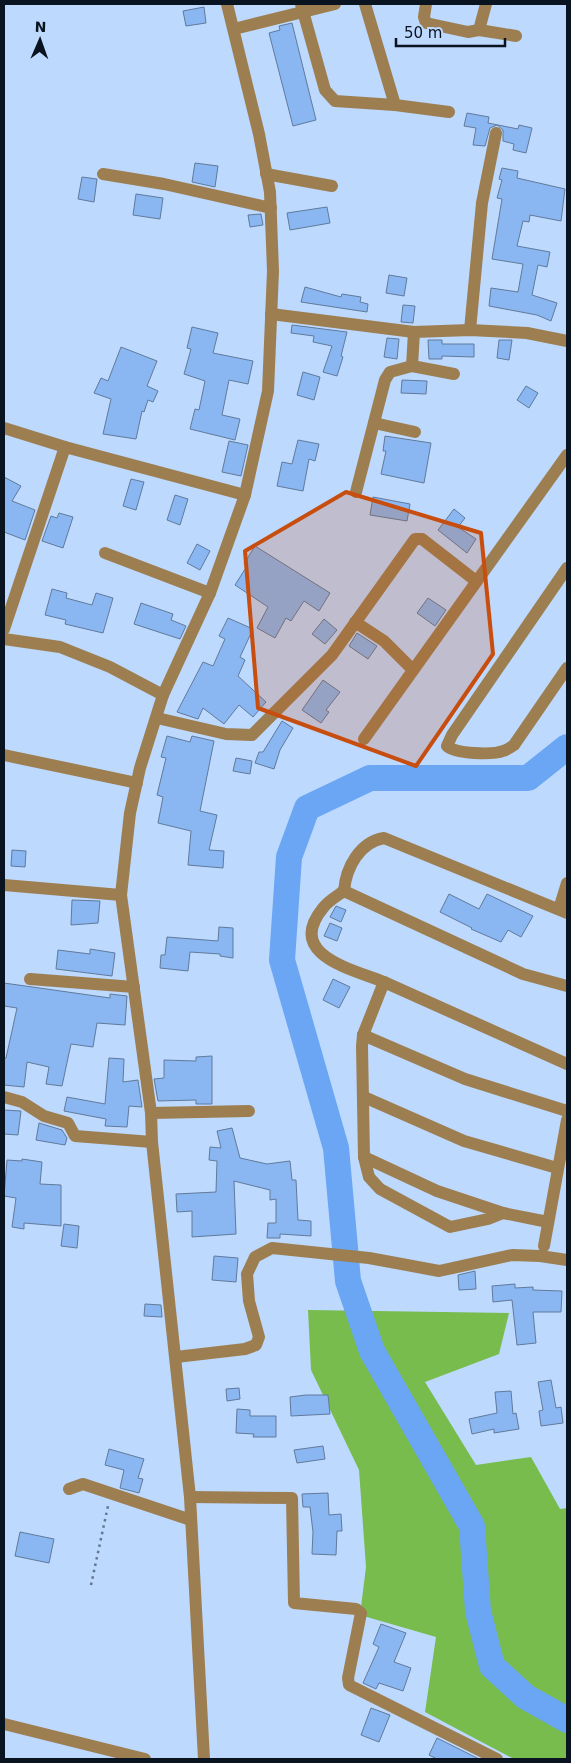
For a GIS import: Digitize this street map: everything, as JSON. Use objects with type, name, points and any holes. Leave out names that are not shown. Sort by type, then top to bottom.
[{"type":"street","points":[[204,1759],[190,1497],[152,1142],[151,1113],[121,895],[130,813],[137,783],[164,695],[210,593],[245,494],[268,391],[273,271],[270,208],[266,174],[227,4]]},
{"type":"street","points":[[234,29],[302,8],[335,4]]},
{"type":"street","points":[[365,4],[395,105]]},
{"type":"street","points":[[426,4],[424,17],[426,24],[468,32],[479,30],[516,36]]},
{"type":"street","points":[[479,30],[486,4]]},
{"type":"street","points":[[302,8],[325,90],[335,101],[395,105],[449,112]]},
{"type":"street","points":[[470,330],[482,203],[496,133]]},
{"type":"street","points":[[103,174],[164,184],[270,208]]},
{"type":"street","points":[[266,174],[332,186]]},
{"type":"street","points":[[271,314],[414,332],[470,330],[527,333],[567,341]]},
{"type":"street","points":[[412,366],[414,332]]},
{"type":"street","points":[[356,492],[385,380],[390,372],[412,366],[454,374]]},
{"type":"street","points":[[374,423],[415,432]]},
{"type":"street","points":[[4,428],[65,447],[245,494]]},
{"type":"street","points":[[4,629],[65,447]]},
{"type":"street","points":[[364,739],[567,456]]},
{"type":"street","points":[[157,718],[226,734],[252,734],[332,655],[415,539],[422,539],[476,581]]},
{"type":"street","points":[[105,553],[210,593]]},
{"type":"street","points":[[567,568],[452,735],[447,746],[454,751],[484,753],[502,752],[514,745],[567,668]]},
{"type":"street","points":[[355,622],[384,641],[413,670]]},
{"type":"street","points":[[4,639],[60,647],[110,667],[164,695]]},
{"type":"street","points":[[4,755],[137,783]]},
{"type":"street","points":[[567,883],[563,911],[384,838],[372,840],[362,848],[347,876],[344,891],[323,908],[314,923],[312,938],[314,948],[325,958],[384,982],[567,1064]]},
{"type":"street","points":[[4,886],[121,895]]},
{"type":"street","points":[[344,891],[523,974],[567,986]]},
{"type":"street","points":[[30,980],[134,987]]},
{"type":"street","points":[[384,982],[363,1035],[364,1157],[369,1176],[380,1189],[450,1227],[488,1219],[503,1213]]},
{"type":"street","points":[[363,1035],[465,1079],[567,1111]]},
{"type":"street","points":[[4,1097],[22,1102],[44,1116],[68,1123],[75,1136],[152,1142]]},
{"type":"street","points":[[364,1097],[464,1141],[557,1168]]},
{"type":"street","points":[[151,1113],[249,1111]]},
{"type":"street","points":[[544,1246],[567,1120]]},
{"type":"street","points":[[364,1157],[437,1191],[503,1213],[548,1222]]},
{"type":"street","points":[[176,1357],[245,1349],[256,1345],[259,1337],[252,1315],[247,1274],[254,1257],[272,1248],[369,1258],[439,1271],[512,1256],[540,1256],[567,1260]]},
{"type":"street","points":[[70,1489],[83,1484],[112,1492],[191,1520]]},
{"type":"street","points":[[190,1497],[292,1498],[294,1603],[356,1609],[361,1613],[348,1678],[349,1685],[497,1759]]},
{"type":"street","points":[[4,1724],[145,1759]]},
{"type":"path","points":[[91,1585],[112,1492]]},
{"type":"highlighted area","points":[[346,492],[481,533],[493,654],[416,766],[258,708],[245,551]]},
{"type":"green space","points":[[308,1310],[509,1313],[499,1354],[425,1382],[476,1465],[531,1457],[560,1509],[567,1508],[567,1759],[514,1759],[425,1712],[436,1637],[360,1615],[366,1567],[359,1470],[311,1370]]},
{"type":"building","points":[[204,7],[206,23],[186,26],[183,11]]},
{"type":"building","points":[[292,23],[316,120],[293,126],[269,33],[280,30],[279,26]]},
{"type":"building","points":[[467,113],[489,117],[488,123],[518,129],[519,125],[532,128],[526,153],[513,150],[514,144],[503,141],[503,130],[497,125],[490,128],[485,146],[473,145],[476,128],[464,126]]},
{"type":"building","points":[[195,163],[218,166],[215,187],[192,182]]},
{"type":"building","points":[[502,168],[518,171],[517,178],[565,189],[561,221],[530,215],[529,222],[523,221],[517,246],[550,252],[547,267],[538,265],[532,295],[557,303],[551,321],[537,315],[489,306],[491,288],[518,292],[523,264],[492,259],[502,199],[497,198],[502,180],[499,179]]},
{"type":"building","points":[[82,177],[97,179],[94,202],[78,199]]},
{"type":"building","points":[[136,194],[163,198],[160,219],[133,215]]},
{"type":"building","points":[[327,207],[330,223],[290,230],[287,213]]},
{"type":"building","points":[[261,214],[263,225],[250,227],[248,215]]},
{"type":"building","points":[[389,275],[407,278],[404,296],[386,293]]},
{"type":"building","points":[[305,287],[341,297],[342,294],[361,297],[360,302],[368,304],[367,312],[301,302]]},
{"type":"building","points":[[403,305],[415,306],[413,323],[401,322]]},
{"type":"building","points":[[292,325],[347,332],[341,356],[343,357],[337,376],[323,372],[332,346],[313,342],[314,336],[291,333]]},
{"type":"building","points":[[192,327],[218,333],[213,353],[253,361],[248,384],[229,380],[222,415],[240,419],[235,440],[190,429],[195,409],[199,410],[205,381],[184,374],[191,349],[187,348]]},
{"type":"building","points":[[387,338],[399,339],[397,359],[384,357]]},
{"type":"building","points":[[428,340],[442,340],[442,344],[474,344],[474,357],[442,356],[442,359],[429,359]]},
{"type":"building","points":[[499,340],[512,340],[509,360],[497,358]]},
{"type":"building","points":[[121,347],[157,361],[147,386],[158,391],[153,402],[148,400],[144,412],[142,411],[136,439],[103,434],[111,399],[94,393],[101,378],[108,381]]},
{"type":"building","points":[[303,372],[320,377],[314,400],[297,395]]},
{"type":"building","points":[[402,380],[427,381],[426,394],[401,393]]},
{"type":"building","points":[[526,386],[538,393],[529,408],[517,400]]},
{"type":"building","points":[[385,436],[431,443],[424,483],[381,474],[386,451],[383,451]]},
{"type":"building","points":[[298,440],[319,444],[315,461],[309,459],[303,491],[277,486],[282,462],[292,464]]},
{"type":"building","points":[[229,441],[248,445],[241,476],[222,472]]},
{"type":"building","points":[[4,477],[21,486],[12,501],[35,510],[25,540],[4,532]]},
{"type":"building","points":[[131,479],[144,482],[136,510],[123,506]]},
{"type":"building","points":[[175,495],[188,499],[180,525],[167,520]]},
{"type":"building","points":[[373,497],[410,504],[407,521],[370,515]]},
{"type":"building","points":[[454,509],[465,518],[458,527],[476,539],[467,553],[438,530]]},
{"type":"building","points":[[59,513],[73,517],[63,548],[42,541],[51,516],[57,518]]},
{"type":"building","points":[[197,544],[210,551],[200,570],[187,563]]},
{"type":"building","points":[[255,546],[330,593],[319,611],[304,601],[291,621],[286,618],[275,638],[257,628],[268,607],[235,585],[247,566],[244,564]]},
{"type":"building","points":[[52,589],[67,593],[66,598],[92,605],[96,593],[113,598],[103,633],[65,624],[66,620],[45,615]]},
{"type":"building","points":[[428,598],[446,610],[435,626],[417,613]]},
{"type":"building","points":[[141,603],[173,614],[171,620],[186,626],[180,639],[134,624]]},
{"type":"building","points":[[228,618],[253,629],[240,657],[245,660],[238,676],[266,702],[253,717],[239,705],[224,724],[203,708],[198,719],[177,712],[203,662],[213,666],[225,639],[219,636]]},
{"type":"building","points":[[324,619],[337,630],[325,644],[312,634]]},
{"type":"building","points":[[357,633],[377,646],[368,659],[349,646]]},
{"type":"building","points":[[323,680],[340,692],[326,710],[329,712],[321,723],[302,710]]},
{"type":"building","points":[[282,721],[293,728],[280,750],[274,769],[255,763],[259,752],[263,752]]},
{"type":"building","points":[[167,736],[190,742],[192,736],[214,741],[200,811],[217,815],[209,850],[224,851],[223,868],[188,865],[191,831],[158,823],[163,797],[157,795],[166,758],[161,757]]},
{"type":"building","points":[[236,758],[252,761],[250,774],[233,771]]},
{"type":"building","points":[[12,850],[26,851],[25,867],[11,866]]},
{"type":"building","points":[[449,894],[479,909],[487,894],[533,916],[521,937],[508,930],[501,942],[471,929],[440,912]]},
{"type":"building","points":[[72,900],[100,901],[98,923],[71,925]]},
{"type":"building","points":[[336,906],[346,910],[341,922],[330,917]]},
{"type":"building","points":[[330,923],[342,928],[337,941],[324,936]]},
{"type":"building","points":[[219,927],[233,928],[233,958],[220,956],[220,954],[190,952],[188,971],[160,968],[161,955],[165,955],[167,937],[218,941]]},
{"type":"building","points":[[90,949],[115,953],[112,976],[56,969],[58,950],[90,954]]},
{"type":"building","points":[[333,979],[350,987],[339,1008],[323,1000]]},
{"type":"building","points":[[4,983],[110,998],[110,994],[127,996],[125,1025],[97,1023],[93,1047],[71,1044],[62,1086],[46,1084],[49,1067],[27,1062],[24,1087],[4,1085],[4,1058],[6,1058],[17,1008],[4,1006]]},
{"type":"building","points":[[212,1056],[212,1104],[196,1104],[196,1100],[158,1101],[154,1079],[164,1078],[164,1060],[196,1061],[196,1057]]},
{"type":"building","points":[[109,1058],[124,1059],[123,1082],[138,1080],[142,1107],[129,1106],[127,1127],[105,1126],[106,1119],[64,1111],[67,1097],[105,1104]]},
{"type":"building","points":[[4,1110],[21,1111],[18,1135],[4,1134]]},
{"type":"building","points":[[39,1123],[62,1130],[67,1138],[65,1145],[36,1140]]},
{"type":"building","points":[[232,1128],[240,1158],[267,1164],[290,1161],[292,1180],[296,1180],[298,1220],[311,1221],[311,1236],[280,1234],[280,1238],[267,1238],[268,1223],[276,1223],[276,1199],[270,1200],[270,1190],[234,1181],[236,1234],[192,1237],[192,1211],[177,1212],[176,1194],[216,1192],[217,1161],[209,1160],[210,1147],[221,1148],[217,1131]]},
{"type":"building","points":[[22,1159],[42,1162],[40,1184],[61,1185],[61,1226],[24,1223],[24,1229],[12,1227],[16,1198],[4,1196],[7,1160],[22,1161]]},
{"type":"building","points":[[64,1224],[79,1226],[77,1248],[61,1246]]},
{"type":"building","points":[[214,1256],[238,1258],[236,1282],[212,1280]]},
{"type":"building","points":[[475,1271],[476,1289],[459,1290],[458,1275]]},
{"type":"building","points":[[515,1284],[515,1288],[533,1287],[533,1290],[562,1291],[561,1312],[533,1312],[536,1343],[517,1345],[512,1300],[493,1302],[492,1286]]},
{"type":"building","points":[[145,1304],[161,1305],[162,1317],[144,1316]]},
{"type":"building","points":[[551,1380],[556,1408],[561,1407],[563,1423],[541,1426],[539,1411],[543,1410],[538,1382]]},
{"type":"building","points":[[239,1388],[240,1399],[227,1401],[226,1389]]},
{"type":"building","points":[[511,1391],[513,1414],[516,1413],[519,1429],[494,1433],[494,1429],[472,1434],[469,1419],[497,1413],[495,1392]]},
{"type":"building","points":[[328,1395],[330,1414],[291,1416],[290,1397]]},
{"type":"building","points":[[237,1409],[250,1410],[250,1416],[276,1416],[276,1437],[253,1437],[254,1434],[236,1433]]},
{"type":"building","points":[[323,1446],[325,1459],[297,1463],[294,1450]]},
{"type":"building","points":[[109,1449],[144,1459],[138,1478],[143,1479],[139,1493],[120,1488],[124,1470],[105,1465]]},
{"type":"building","points":[[328,1493],[329,1515],[341,1514],[342,1531],[337,1531],[336,1555],[312,1554],[313,1532],[310,1507],[303,1507],[302,1494]]},
{"type":"building","points":[[20,1532],[54,1539],[49,1563],[15,1556]]},
{"type":"building","points":[[381,1624],[406,1633],[394,1662],[411,1668],[403,1691],[379,1683],[376,1689],[363,1683],[379,1647],[373,1644]]},
{"type":"building","points":[[371,1708],[390,1715],[379,1742],[361,1735]]},
{"type":"building","points":[[437,1738],[479,1759],[437,1759],[429,1755]]},
{"type":"waterway","points":[[567,747],[528,778],[370,778],[307,808],[289,857],[282,960],[336,1148],[348,1281],[372,1351],[472,1526],[478,1611],[492,1666],[526,1697],[567,1720]]}]
